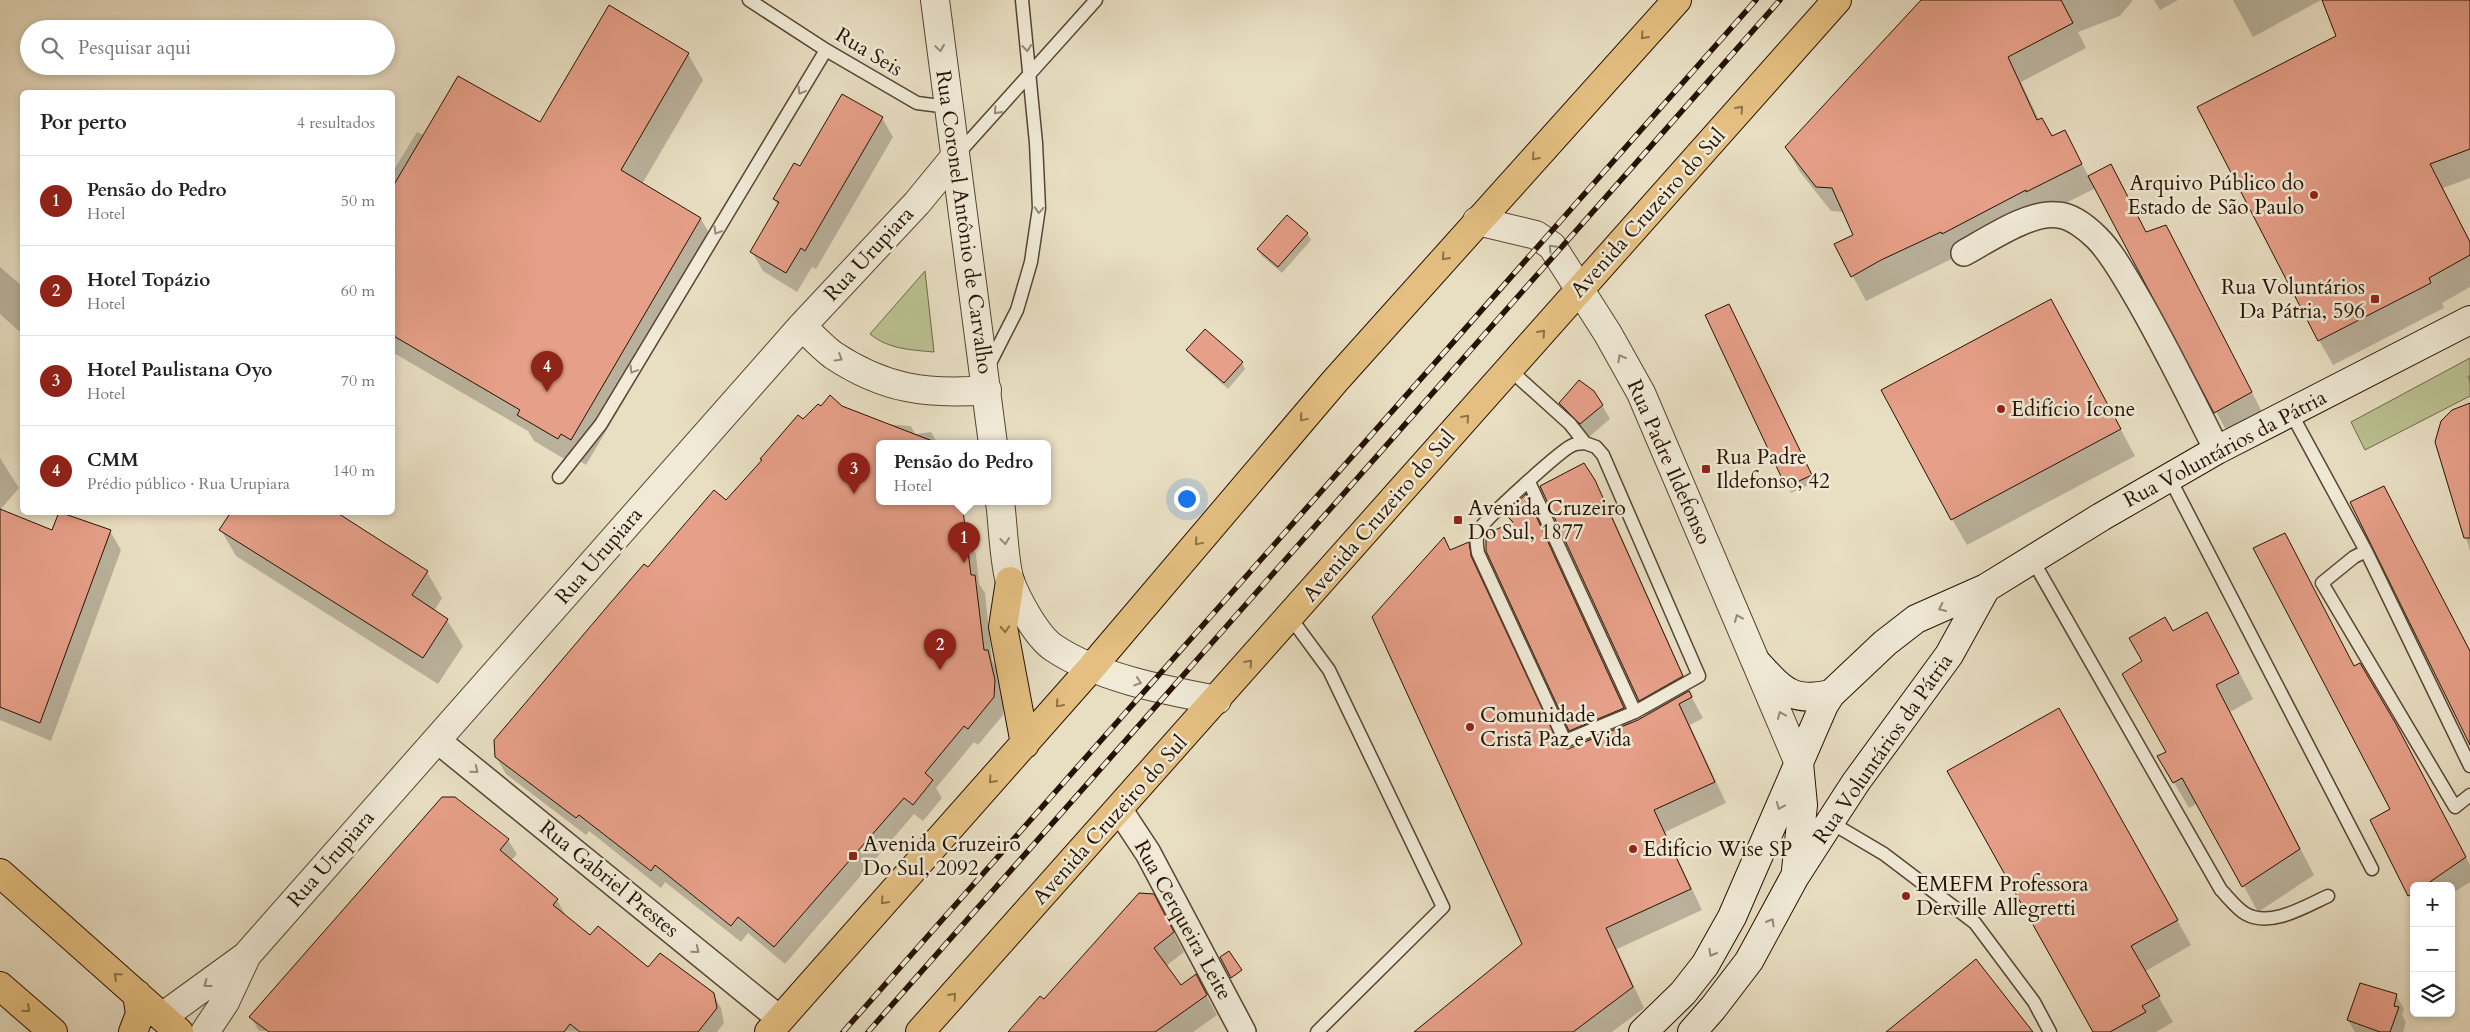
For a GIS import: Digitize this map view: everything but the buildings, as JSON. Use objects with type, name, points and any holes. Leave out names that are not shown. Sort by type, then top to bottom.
[{"type":"main road","points":[[774,1026],[1092,667],[1335,380],[1677,0]]},
{"type":"main road","name":"Avenida Cruzeiro do Sul","points":[[920,1032],[1837,0]]},
{"type":"main road","points":[[1010,580],[1003,627],[1025,744]]},
{"type":"main road","points":[[0,873],[170,1024]]},
{"type":"main road","points":[[0,986],[53,1032]]},
{"type":"main road","points":[[134,1032],[140,1014],[136,994]]},
{"type":"street","name":"Rua Coronel Antônio de Carvalho","points":[[935,0],[954,158],[993,440]]},
{"type":"street","name":"Rua Urupiara","points":[[170,1024],[246,956],[802,326],[917,203],[954,158]]},
{"type":"street","points":[[1964,253],[2019,224],[2046,216],[2059,214],[2079,223],[2098,239],[2128,282],[2147,314],[2217,450]]},
{"type":"street","name":"Rua Padre Ildefonso","points":[[1477,221],[1536,235],[1555,249],[1608,334],[1641,393],[1798,760],[1803,805],[1794,878]]},
{"type":"street","name":"Rua Voluntários da Pátria","points":[[1643,1032],[1684,993],[1705,965],[1717,944],[1748,884],[1798,760],[1831,694],[1885,643],[1916,620],[1986,588],[2217,450],[2470,320]]},
{"type":"street","points":[[802,326],[832,354],[867,375],[906,388],[946,393],[986,381]]},
{"type":"street","points":[[1000,505],[1010,580],[1038,632],[1053,647],[1092,667],[1161,689],[1217,700]]},
{"type":"street","name":"Rua Voluntários da Pátria","points":[[1692,1032],[1713,1008],[1748,961],[1794,878],[1856,782],[1949,655],[1986,588]]},
{"type":"street","points":[[1758,663],[1778,685],[1791,695],[1804,698],[1831,694]]},
{"type":"street","name":"Rua Gabriel Prestes","points":[[437,740],[774,1026]]},
{"type":"street","name":"Rua Cerqueira Leite","points":[[1119,809],[1148,853],[1243,1032]]},
{"type":"street","name":"Rua Urupiara","points":[[205,1032],[225,1002],[246,956]]},
{"type":"lane","name":"Rua Seis","points":[[749,0],[826,50],[917,103],[948,107]]},
{"type":"lane","points":[[986,381],[1017,310],[1031,262],[1040,208],[1030,75],[1022,0]]},
{"type":"lane","points":[[954,158],[1030,75],[1088,6],[1096,0]]},
{"type":"lane","points":[[559,477],[601,424],[826,50]]},
{"type":"lane","points":[[1509,369],[1570,424],[1585,443],[1596,448],[1603,455],[1699,676],[1635,712],[1565,741],[1478,553],[1476,542],[1479,530],[1529,482],[1573,445],[1585,443]]},
{"type":"lane","points":[[2291,413],[2366,551],[2470,766]]},
{"type":"lane","points":[[2169,477],[2372,869]]},
{"type":"lane","points":[[1529,482],[1635,712]]},
{"type":"lane","points":[[2366,551],[2354,556],[2322,583],[2455,808],[2470,795]]},
{"type":"lane","points":[[2032,559],[2221,890],[2246,914],[2263,919],[2288,914],[2328,896]]},
{"type":"lane","points":[[1290,616],[1329,670],[1443,907],[1317,1032]]},
{"type":"lane","points":[[1830,822],[1884,854],[1975,923],[2034,1002],[2050,1032]]},
{"type":"green space","points":[[925,271],[934,352],[892,346],[870,334]]},
{"type":"green space","points":[[2470,358],[2470,396],[2365,450],[2351,422]]},
{"type":"railway","points":[[843,1032],[1756,0]]},
{"type":"railway","points":[[868,1032],[1780,0]]},
{"type":"place","name":"Arquivo Público do Estado de São Paulo","points":[[2314,195]]},
{"type":"place","name":"Rua Voluntários Da Pátria, 596","points":[[2375,299]]},
{"type":"place","name":"CMM","points":[[547,392]]},
{"type":"place","name":"Edifício Ícone","points":[[2001,409]]},
{"type":"place","name":"Rua Padre Ildefonso, 42","points":[[1706,469]]},
{"type":"place","name":"Hotel Paulistana Oyo","points":[[854,494]]},
{"type":"place","name":"Avenida Cruzeiro Do Sul, 1877","points":[[1458,520]]},
{"type":"place","name":"Pensão do Pedro","points":[[964,563]]},
{"type":"place","name":"Hotel Topázio","points":[[940,670]]},
{"type":"place","name":"Comunidade Cristã Paz e Vida","points":[[1470,727]]},
{"type":"place","name":"Edifício Wise SP","points":[[1633,849]]},
{"type":"place","name":"Avenida Cruzeiro Do Sul, 2092","points":[[853,856]]},
{"type":"place","name":"EMEFM Professora Derville Allegretti","points":[[1906,896]]}]
